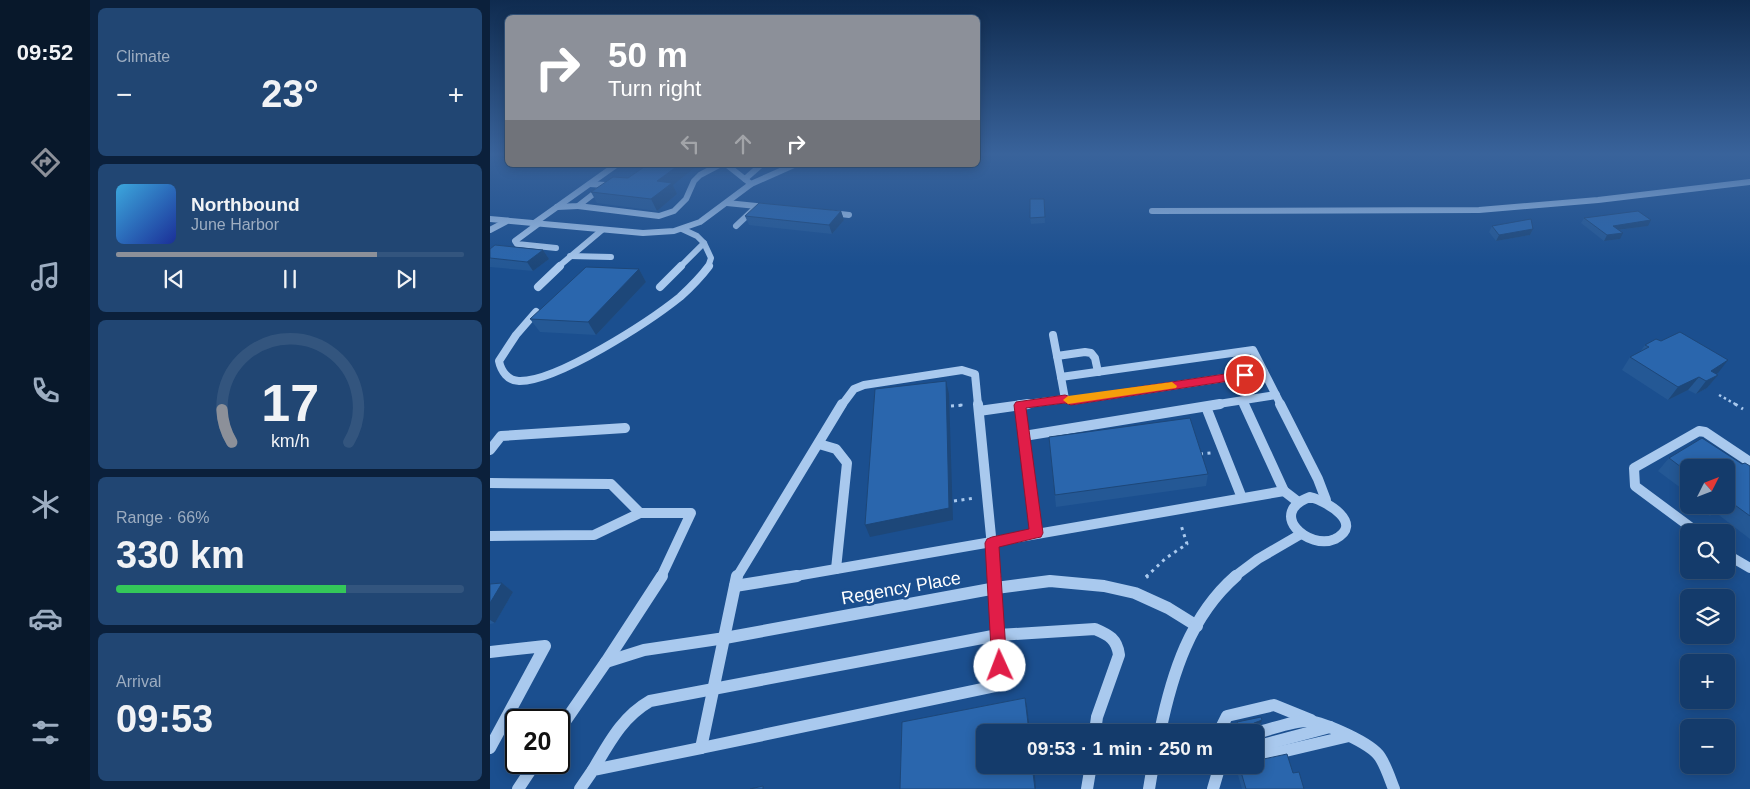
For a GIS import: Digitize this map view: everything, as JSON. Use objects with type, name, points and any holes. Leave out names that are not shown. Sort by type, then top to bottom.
[{"type":"street","points":[[556,248],[517,244],[515,241],[579,192]]},
{"type":"street","points":[[578,206],[599,192]]},
{"type":"street","points":[[557,208],[578,206],[659,216],[668,214],[686,199],[689,192]]},
{"type":"street","points":[[490,219],[643,233],[682,229],[700,222],[741,192]]},
{"type":"street","points":[[1152,211],[1479,210],[1667,192]]},
{"type":"street","points":[[727,203],[775,208]]},
{"type":"street","points":[[736,226],[757,206]]},
{"type":"street","points":[[821,212],[849,215]]},
{"type":"street","points":[[536,312],[516,335],[499,361],[503,373],[519,381],[533,379],[582,359],[605,347],[691,287],[710,263],[711,257],[704,243],[697,236],[682,229]]},
{"type":"street","points":[[538,288],[570,256],[602,230]]},
{"type":"street","points":[[660,287],[704,243]]},
{"type":"street","points":[[570,256],[611,257]]},
{"type":"street","points":[[1053,335],[1065,399]]},
{"type":"street","points":[[1061,377],[1253,350],[1318,480],[1326,500]]},
{"type":"street","points":[[1057,356],[1085,352],[1091,353],[1095,358],[1098,372]]},
{"type":"street","points":[[593,770],[701,748],[996,686],[1000,681],[996,588],[975,374],[971,371],[962,370],[864,385],[854,389],[847,396],[738,573],[701,748]]},
{"type":"street","points":[[979,411],[1065,399],[1071,401],[1264,372]]},
{"type":"street","points":[[1024,436],[1276,396]]},
{"type":"street","points":[[1244,401],[1284,491],[1297,502]]},
{"type":"street","points":[[1020,405],[1036,533]]},
{"type":"street","points":[[1206,407],[1242,498]]},
{"type":"street","points":[[490,450],[501,436],[625,428]]},
{"type":"street","points":[[1686,524],[1636,486],[1634,468],[1699,431],[1705,432],[1750,462]]},
{"type":"street","points":[[819,444],[832,446],[837,449],[842,453],[847,463],[836,569]]},
{"type":"street","points":[[490,483],[611,484],[640,513]]},
{"type":"street","points":[[735,586],[1284,491]]},
{"type":"street","points":[[1310,497],[1326,500],[1334,505],[1344,518],[1345,526],[1342,533],[1336,538],[1319,541],[1301,534],[1291,520],[1290,513],[1297,502],[1310,497]]},
{"type":"street","points":[[490,536],[594,535],[640,513],[691,513],[667,567],[570,714]]},
{"type":"street","points":[[1162,724],[1175,668],[1212,602],[1232,578],[1264,554],[1301,534]]},
{"type":"street","points":[[1735,559],[1750,568]]},
{"type":"street","name":"Regency Place","points":[[606,662],[644,650],[725,638],[996,588],[1050,581],[1104,586],[1135,593],[1168,608],[1197,626]]},
{"type":"street","points":[[580,789],[624,719],[634,709],[650,701],[998,635],[1094,629],[1110,635],[1118,645],[1119,655],[1096,717],[1096,724]]},
{"type":"street","points":[[490,652],[545,646],[490,748]]},
{"type":"street","points":[[1223,724],[1227,716],[1274,705],[1349,736],[1376,752],[1381,758],[1394,789]]},
{"type":"street","points":[[1264,731],[1306,721],[1324,725]]},
{"type":"street","points":[[1264,756],[1349,736]]},
{"type":"street","points":[[518,789],[528,774]]},
{"type":"street","points":[[1088,789],[1089,774]]},
{"type":"street","points":[[1149,789],[1151,774]]},
{"type":"street","points":[[1213,789],[1218,774]]},
{"type":"lane","points":[[490,230],[507,221]]},
{"type":"lane","points":[[1264,744],[1324,725]]},
{"type":"path","points":[[1719,395],[1743,409]]},
{"type":"path","points":[[951,406],[965,405]]},
{"type":"path","points":[[1200,454],[1212,453]]},
{"type":"path","points":[[954,501],[987,496]]},
{"type":"path","points":[[1146,577],[1166,558],[1187,544],[1181,525]]},
{"type":"building","points":[[591,192],[660,192],[651,199]]},
{"type":"building","points":[[1030,199],[1044,199],[1045,217],[1030,218]]},
{"type":"building","points":[[759,203],[841,211],[829,225],[745,216]]},
{"type":"building","points":[[1638,211],[1651,220],[1613,226],[1623,233],[1607,235],[1584,218]]},
{"type":"building","points":[[1531,219],[1533,229],[1499,235],[1492,226]]},
{"type":"building","points":[[495,245],[543,250],[527,262],[490,258],[490,249]]},
{"type":"building","points":[[586,267],[639,269],[588,322],[530,319]]},
{"type":"building","points":[[1680,332],[1728,360],[1711,371],[1718,375],[1706,381],[1699,377],[1678,387],[1630,357],[1649,347],[1645,345],[1656,339],[1661,341]]},
{"type":"building","points":[[946,381],[949,508],[865,525],[875,389]]},
{"type":"building","points":[[1190,418],[1208,474],[1055,495],[1049,437]]},
{"type":"building","points":[[1702,438],[1734,459],[1680,459],[1680,466],[1669,458]]},
{"type":"building","points":[[1735,459],[1750,466],[1750,516],[1735,505]]},
{"type":"building","points":[[502,583],[490,603],[490,584]]},
{"type":"building","points":[[1025,698],[1028,724],[976,724],[976,774],[1033,774],[1035,789],[900,789],[902,722]]},
{"type":"building","points":[[1261,717],[1262,720],[1253,724],[1238,724],[1237,722]]},
{"type":"building","points":[[1287,754],[1293,773],[1299,772],[1304,789],[1246,789],[1242,774],[1264,774],[1264,759]]},
{"type":"building","points":[[763,786],[763,789],[750,789]]},
{"type":"slow traffic","points":[[1068,400],[1172,386]]},
{"type":"route","points":[[1000,666],[992,543],[1036,533],[1020,405],[1065,399],[1071,401],[1245,375]]}]
